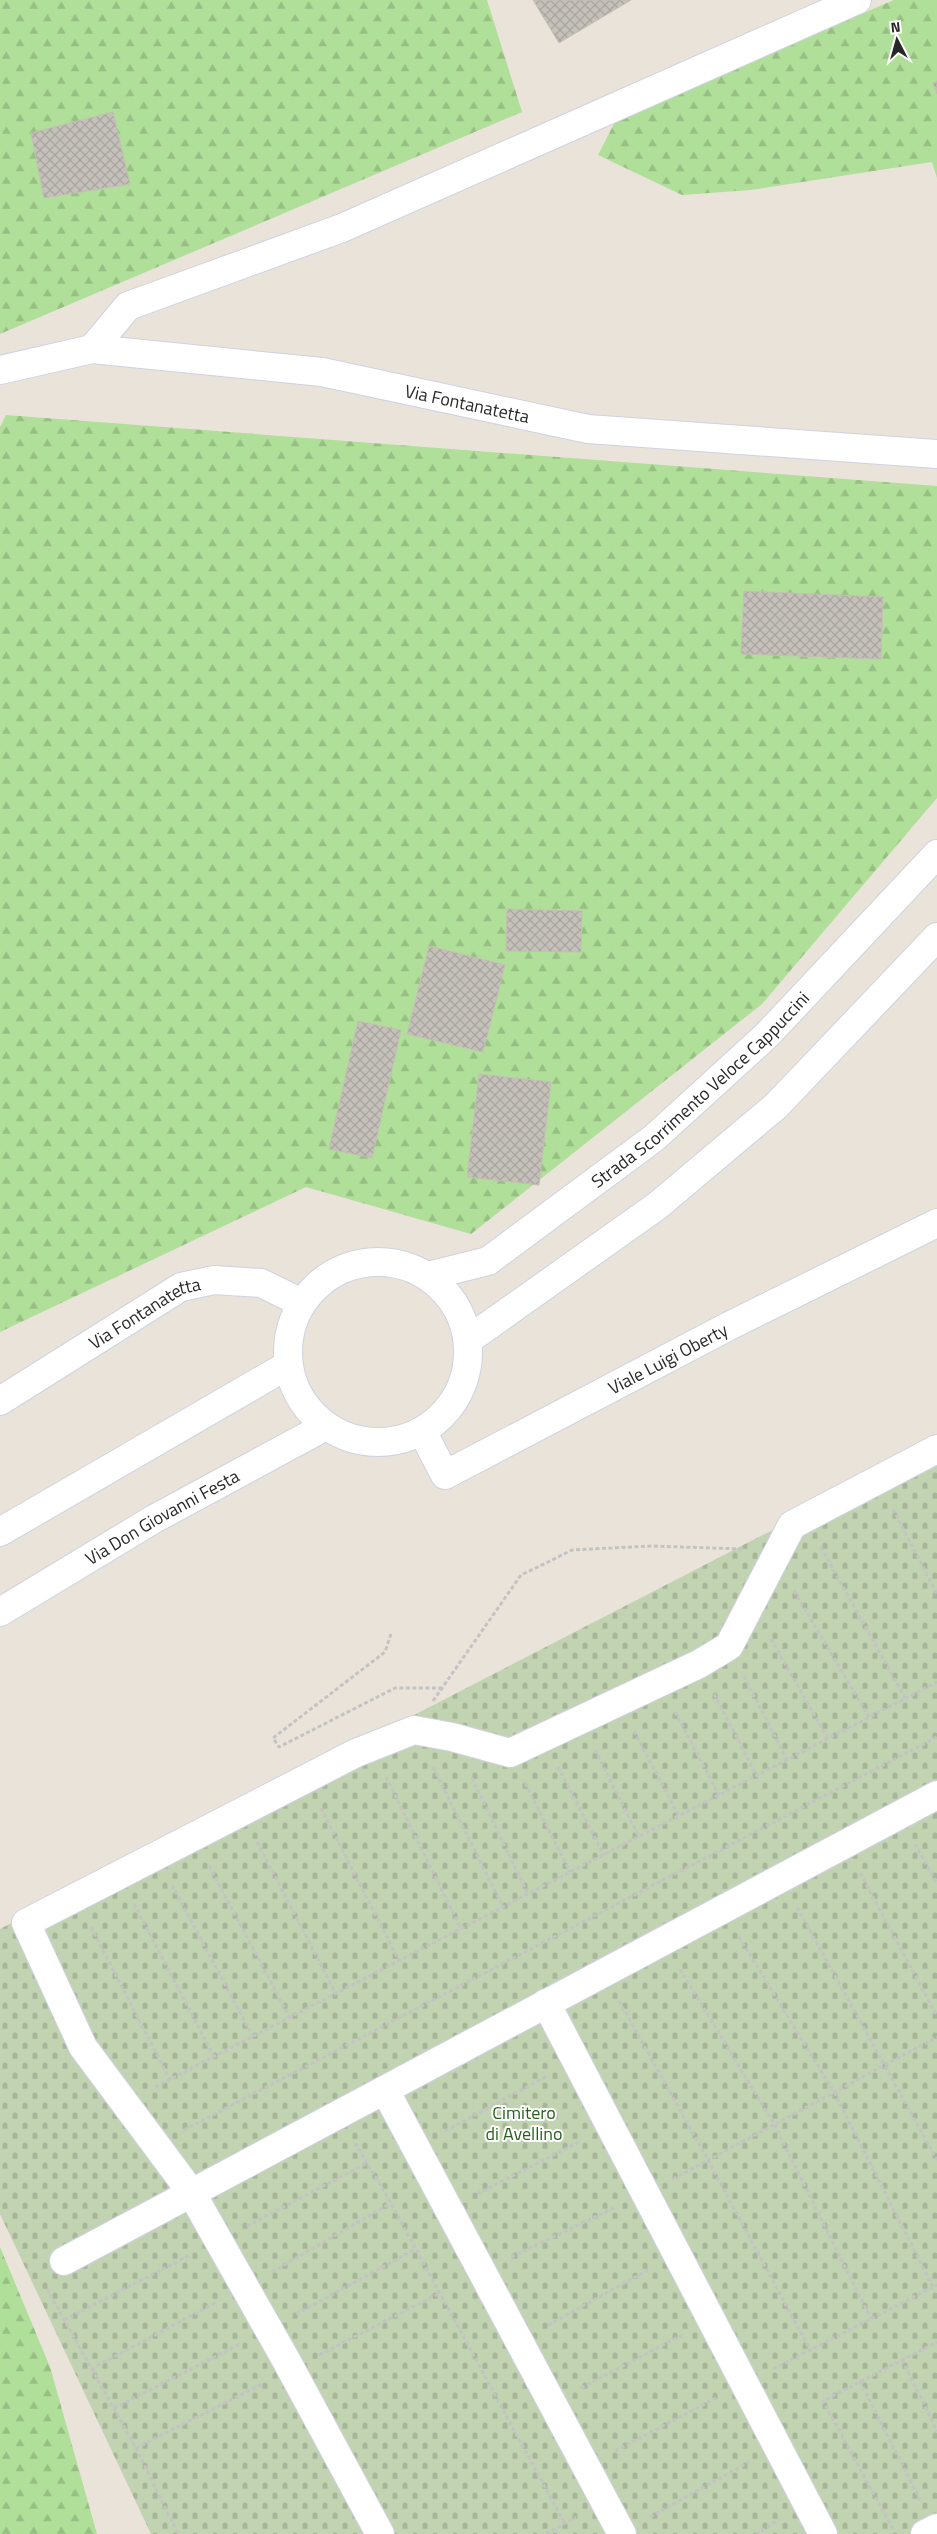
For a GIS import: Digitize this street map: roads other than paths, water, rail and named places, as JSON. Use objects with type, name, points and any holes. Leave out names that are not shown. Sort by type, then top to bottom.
[{"type":"street","points":[[92,349],[128,306],[342,228],[857,0]]},
{"type":"street","name":"Via Fontanatetta","points":[[0,370],[92,349],[322,372],[588,429],[937,454]]},
{"type":"street","name":"Strada Scorrimento Veloce Cappuccini","points":[[428,1276],[488,1261],[654,1138],[767,1035],[937,854]]},
{"type":"street","points":[[468,1340],[657,1206],[776,1106],[937,937]]},
{"type":"street","name":"Viale Luigi Oberty","points":[[422,1431],[445,1475],[730,1326],[937,1222]]},
{"type":"street","points":[[373,1261],[402,1264],[428,1276],[448,1293],[462,1315],[468,1340],[468,1367],[460,1393],[444,1415],[422,1431],[399,1440],[373,1442],[348,1438],[326,1426],[308,1409],[299,1396],[288,1365],[288,1344],[292,1322],[302,1303],[320,1282],[346,1268],[373,1261]]},
{"type":"street","name":"Via Fontanatetta","points":[[0,1401],[181,1287],[214,1280],[261,1282],[302,1303]]},
{"type":"street","points":[[0,1532],[288,1365]]},
{"type":"street","name":"Via Don Giovanni Festa","points":[[0,1612],[154,1519],[326,1426]]},
{"type":"street","points":[[380,2534],[192,2192],[83,2047],[26,1923],[306,1779],[372,1747],[414,1730],[452,1736],[510,1753],[699,1664],[729,1646],[792,1525],[937,1448]]},
{"type":"street","points":[[64,2261],[937,1795]]},
{"type":"street","points":[[546,2003],[824,2534]]},
{"type":"street","points":[[385,2090],[621,2533]]},
{"type":"park label","name":"Cimitero di Avellino","points":[[524,2122]]}]
